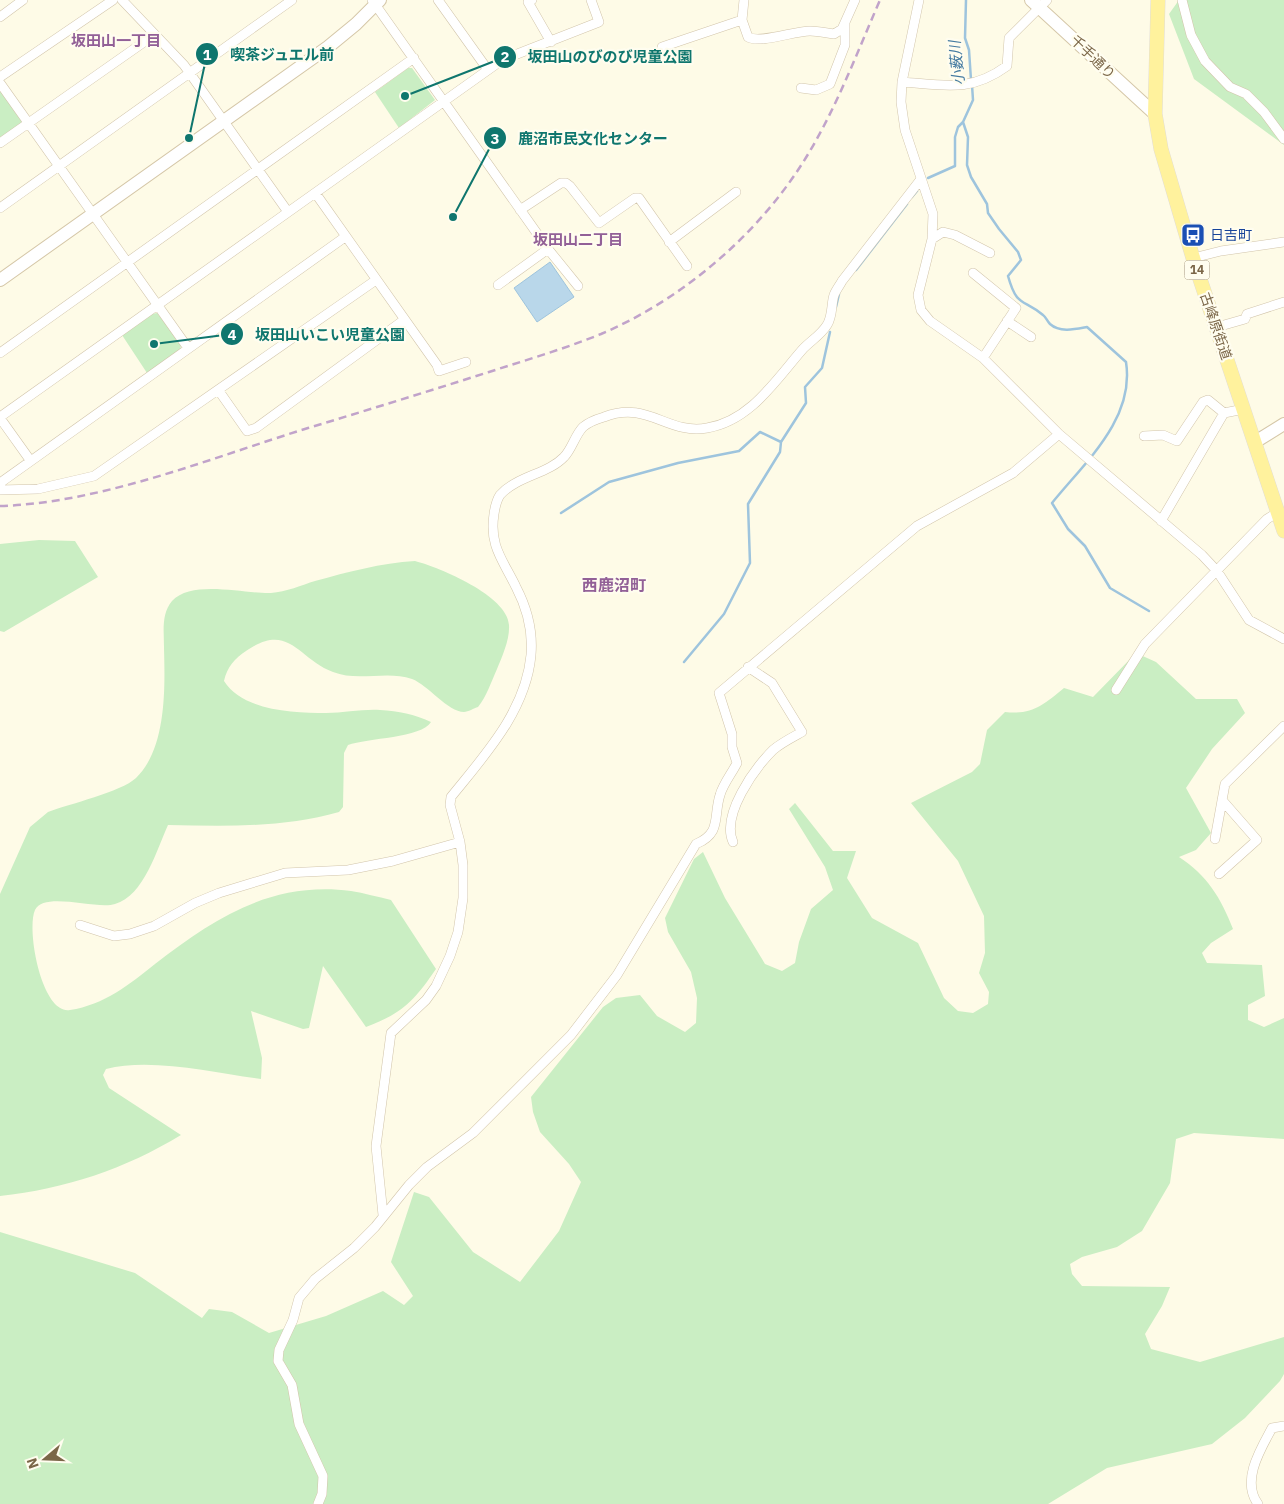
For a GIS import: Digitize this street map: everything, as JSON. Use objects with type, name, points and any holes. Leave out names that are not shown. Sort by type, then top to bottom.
[{"type":"main road","name":"古峰原街道","points":[[1158,0],[1155,114],[1165,165],[1284,531]]},
{"type":"street","points":[[0,16],[12,3],[23,0]]},
{"type":"street","points":[[0,77],[113,0]]},
{"type":"street","points":[[122,0],[190,73],[288,212]]},
{"type":"street","points":[[0,208],[292,0]]},
{"type":"street","points":[[438,0],[488,70]]},
{"type":"street","points":[[532,0],[528,2],[551,42]]},
{"type":"street","points":[[30,460],[0,417],[502,60],[599,22],[591,0]]},
{"type":"street","points":[[744,0],[742,20],[748,36],[759,40],[812,30],[834,34],[842,29],[855,0]]},
{"type":"street","points":[[919,0],[902,82],[902,102],[905,130],[933,214],[932,239],[918,295],[921,310],[930,321],[983,358],[1059,434],[1202,555],[1217,572],[1249,620],[1284,638]]},
{"type":"street","points":[[1182,0],[1191,35],[1205,61],[1230,87],[1246,94],[1264,112],[1284,139]]},
{"type":"street","points":[[0,280],[342,36],[376,2],[520,210],[578,286]]},
{"type":"street","points":[[902,82],[954,86],[976,83],[990,78],[1007,66],[1009,38],[1039,2]]},
{"type":"street","name":"千手通り","points":[[1039,2],[1155,114]]},
{"type":"street","points":[[662,47],[742,20]]},
{"type":"street","points":[[801,88],[816,90],[830,84],[845,45],[846,20]]},
{"type":"street","points":[[0,143],[154,35]]},
{"type":"street","points":[[0,353],[414,58]]},
{"type":"street","points":[[0,83],[188,348]]},
{"type":"street","points":[[383,1215],[376,1146],[391,1033],[426,1000],[436,986],[450,956],[458,932],[463,898],[463,865],[460,842],[450,805],[451,798],[502,730],[523,689],[531,657],[531,632],[526,614],[517,587],[501,561],[494,545],[493,519],[499,497],[507,489],[564,457],[582,428],[590,422],[611,414],[644,413],[675,426],[692,429],[708,428],[736,418],[773,385],[803,349],[827,325],[834,294],[842,281],[921,179]]},
{"type":"street","points":[[520,210],[555,185],[566,183],[599,223],[635,198],[639,198],[686,266]]},
{"type":"street","points":[[669,242],[736,192]]},
{"type":"street","points":[[316,194],[437,365],[439,371],[466,362]]},
{"type":"street","points":[[932,239],[942,232],[955,235],[990,253]]},
{"type":"street","points":[[0,483],[345,237]]},
{"type":"street","points":[[1194,258],[1221,251],[1284,242]]},
{"type":"street","points":[[498,285],[548,249]]},
{"type":"street","points":[[974,273],[1016,308],[983,358]]},
{"type":"street","points":[[0,490],[38,489],[94,476],[219,391],[376,280]]},
{"type":"street","points":[[1217,327],[1246,319],[1247,314],[1284,302]]},
{"type":"street","points":[[219,391],[246,431],[256,428],[404,320]]},
{"type":"street","points":[[1008,321],[1031,337]]},
{"type":"street","points":[[1144,436],[1163,434],[1177,441],[1203,402],[1208,400],[1224,413]]},
{"type":"street","points":[[1162,521],[1224,413],[1244,409]]},
{"type":"street","points":[[1255,442],[1284,424]]},
{"type":"street","points":[[318,1504],[322,1494],[323,1476],[299,1424],[292,1385],[278,1361],[279,1350],[293,1320],[299,1298],[305,1288],[354,1248],[415,1179],[473,1133],[571,1035],[617,975],[696,844],[708,839],[714,828],[720,792],[737,763],[732,747],[732,734],[719,693],[916,526],[1013,473],[1059,434]]},
{"type":"street","points":[[1116,690],[1145,644],[1267,519],[1278,512]]},
{"type":"street","points":[[733,842],[730,822],[736,804],[755,770],[774,749],[802,732],[772,683],[748,667]]},
{"type":"street","points":[[1215,839],[1225,784],[1284,726]]},
{"type":"street","points":[[1219,874],[1258,840],[1222,800]]},
{"type":"street","points":[[80,925],[114,936],[130,934],[154,926],[194,903],[219,893],[285,873],[348,870],[393,861],[460,842]]},
{"type":"street","points":[[1258,1504],[1250,1482],[1253,1470],[1272,1428],[1284,1426]]},
{"type":"green space","points":[[1179,0],[1284,0],[1284,145],[1194,79],[1169,14]]},
{"type":"green space","points":[[408,68],[412,68],[435,100],[399,128],[375,92]]},
{"type":"green space","points":[[0,90],[22,121],[20,127],[0,141]]},
{"type":"green space","points":[[157,313],[180,342],[181,350],[147,373],[122,335],[152,314]]},
{"type":"green space","points":[[39,540],[75,541],[98,577],[4,632],[0,631],[0,544]]},
{"type":"green space","points":[[415,561],[440,569],[471,584],[497,604],[506,614],[509,630],[505,648],[489,689],[478,707],[466,712],[458,711],[451,708],[412,679],[393,676],[343,675],[321,666],[292,645],[283,641],[273,640],[261,643],[238,657],[229,667],[225,676],[224,681],[243,699],[285,711],[326,713],[387,710],[412,715],[431,722],[426,727],[417,731],[348,745],[344,753],[343,807],[339,812],[297,821],[254,825],[168,825],[142,882],[134,892],[115,904],[96,905],[60,901],[40,905],[35,910],[33,935],[35,952],[44,986],[51,999],[60,1008],[70,1010],[94,1004],[116,993],[177,947],[222,918],[246,906],[295,892],[322,889],[351,891],[391,900],[436,969],[407,1005],[389,1017],[366,1027],[323,966],[309,1028],[303,1029],[251,1011],[262,1058],[261,1079],[163,1065],[124,1066],[106,1069],[103,1075],[109,1088],[181,1135],[138,1158],[94,1176],[48,1188],[0,1196],[0,894],[30,827],[48,812],[107,793],[129,783],[136,778],[146,765],[154,751],[162,716],[164,698],[164,623],[168,606],[181,594],[192,591],[219,589],[271,593],[365,568]]},
{"type":"green space","points":[[1136,653],[1156,662],[1196,699],[1237,699],[1245,713],[1212,749],[1186,788],[1211,833],[1196,850],[1179,857],[1198,871],[1212,888],[1233,929],[1211,943],[1202,953],[1207,963],[1262,965],[1265,996],[1248,1005],[1248,1020],[1264,1027],[1284,1018],[1284,1139],[1194,1133],[1176,1139],[1170,1183],[1142,1231],[1117,1247],[1082,1257],[1070,1264],[1072,1274],[1082,1286],[1170,1287],[1162,1306],[1145,1334],[1151,1349],[1200,1362],[1284,1337],[1284,1374],[1280,1381],[1245,1418],[1212,1444],[1107,1468],[1048,1504],[0,1504],[0,1232],[135,1273],[202,1318],[209,1309],[232,1312],[269,1333],[326,1316],[383,1291],[404,1305],[413,1296],[391,1262],[414,1192],[429,1197],[473,1252],[520,1282],[559,1231],[581,1182],[569,1164],[540,1132],[533,1112],[531,1097],[603,1007],[616,998],[640,995],[657,1016],[685,1032],[696,1023],[697,998],[691,972],[668,932],[665,918],[694,859],[703,852],[725,898],[765,964],[782,971],[795,963],[799,942],[811,909],[833,890],[825,867],[789,809],[795,803],[833,851],[856,851],[847,878],[872,918],[918,943],[944,998],[958,1011],[973,1013],[988,1004],[989,992],[979,973],[985,953],[984,916],[958,861],[911,803],[972,772],[980,764],[987,730],[1005,712],[1023,712],[1037,708],[1064,688],[1093,697]]},
{"type":"water","points":[[550,262],[574,297],[537,322],[514,288]]},
{"type":"waterway","name":"小薮川","points":[[966,0],[965,38],[969,50],[971,80]]},
{"type":"waterway","points":[[928,178],[955,166],[955,137],[958,127],[963,122],[973,100],[972,85]]},
{"type":"waterway","points":[[963,122],[968,137],[967,165],[971,177],[987,204],[988,213],[1018,252],[1021,260],[1008,276],[1014,293],[1021,301],[1044,316],[1050,324],[1058,329],[1068,330],[1087,327],[1126,362],[1127,383],[1123,402],[1115,421],[1092,455],[1052,503],[1068,529],[1085,546],[1110,588],[1149,611]]},
{"type":"waterway","points":[[912,197],[917,191]]},
{"type":"waterway","points":[[856,270],[907,204]]},
{"type":"waterway","points":[[836,307],[839,294]]},
{"type":"waterway","points":[[684,662],[724,614],[750,563],[748,504],[780,452],[781,442],[806,403],[805,387],[822,368],[830,332]]},
{"type":"waterway","points":[[561,513],[609,482],[678,463],[739,451],[760,432],[781,442]]},
{"type":"railway","points":[[0,506],[77,497],[156,477],[559,349],[601,334],[655,306],[680,290],[728,251],[750,230],[789,183],[828,117],[880,0]]},
{"type":"place","name":"坂田山のびのび児童公園","points":[[405,96]]},
{"type":"place","name":"喫茶ジュエル前","points":[[189,138]]},
{"type":"place","name":"鹿沼市民文化センター","points":[[453,217]]},
{"type":"place","name":"日吉町","points":[[1193,235]]},
{"type":"place","name":"坂田山いこい児童公園","points":[[154,344]]},
{"type":"district","name":"坂田山一丁目","points":[[116,41]]},
{"type":"district","name":"坂田山二丁目","points":[[578,240]]},
{"type":"district","name":"西鹿沼町","points":[[614,585]]}]
